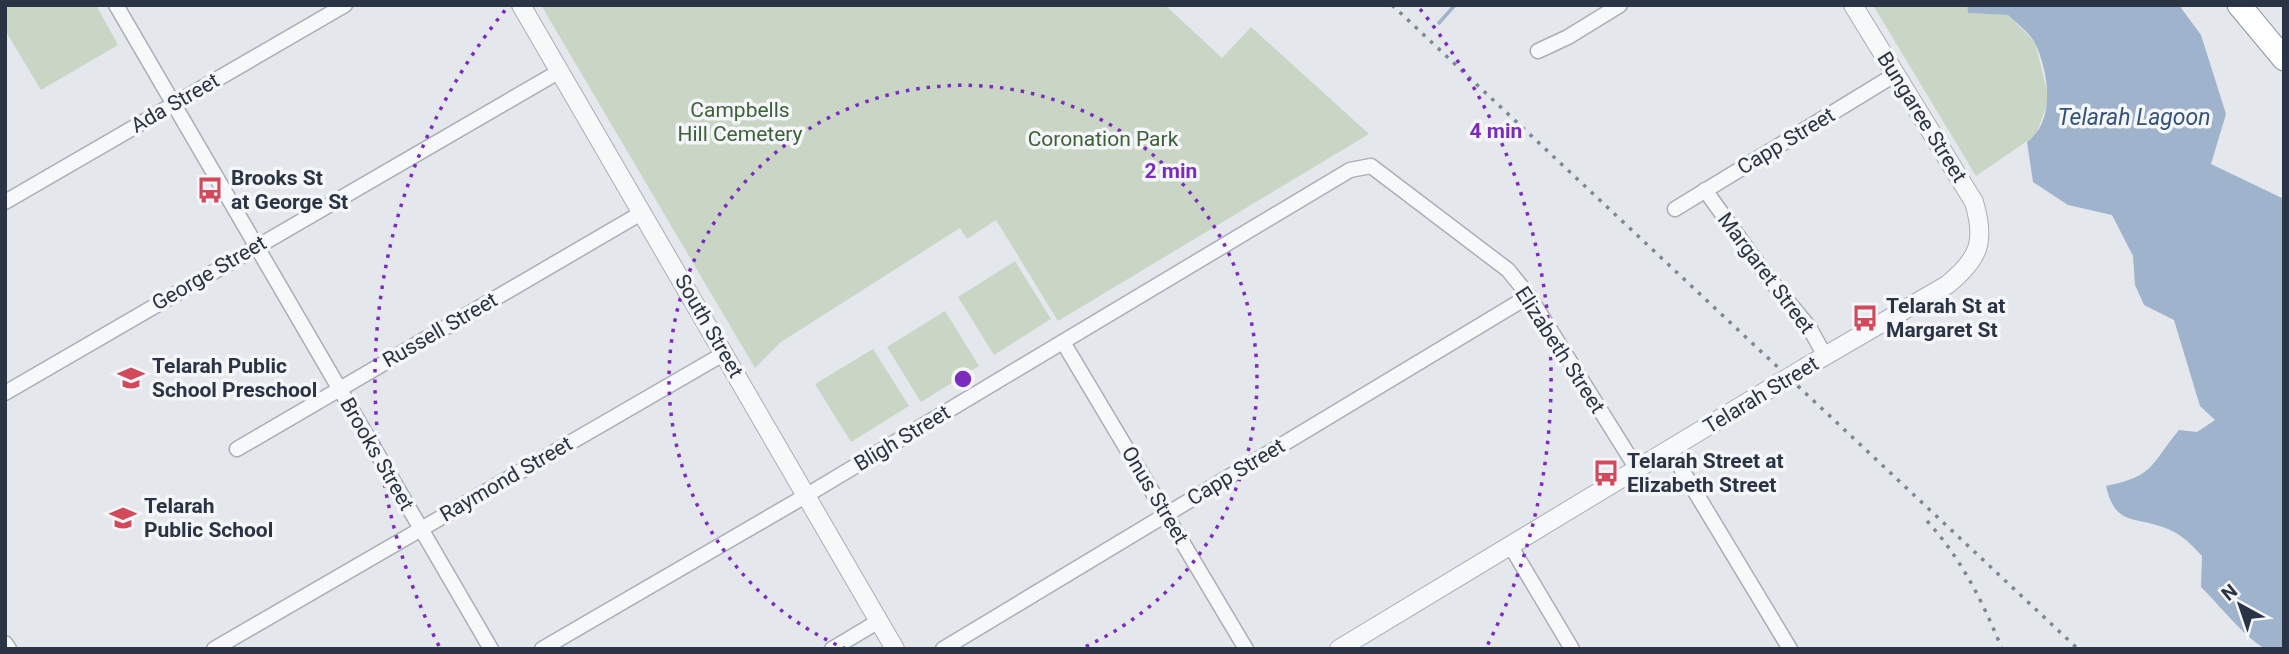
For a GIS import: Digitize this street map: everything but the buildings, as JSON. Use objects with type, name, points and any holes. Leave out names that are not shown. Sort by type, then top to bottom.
[{"type":"highway","points":[[2239,5],[2284,59]]},
{"type":"highway","points":[[2259,5],[2284,34]]},
{"type":"street","name":"Brooks Street","points":[[116,5],[491,649]]},
{"type":"street","name":"Ada Street","points":[[5,202],[345,5]]},
{"type":"street","name":"South Street","points":[[522,5],[895,649]]},
{"type":"street","points":[[1538,51],[1568,37],[1620,5]]},
{"type":"street","name":"Bungaree Street","points":[[1853,5],[1974,202],[1981,232]]},
{"type":"street","name":"George Street","points":[[5,393],[560,71]]},
{"type":"street","name":"Capp Street","points":[[1675,209],[1896,74]]},
{"type":"street","name":"Elizabeth Street","points":[[1371,166],[1508,270],[1529,296],[1637,470]]},
{"type":"street","name":"Bligh Street","points":[[542,649],[807,495],[1350,170],[1371,166]]},
{"type":"street","name":"Margaret Street","points":[[1705,190],[1766,275],[1809,327],[1825,356]]},
{"type":"street","name":"Russell Street","points":[[237,449],[643,212]]},
{"type":"street","name":"Telarah Street","points":[[1349,646],[1510,545],[1947,285],[1964,271],[1976,254],[1981,232]]},
{"type":"street","name":"Capp Street","points":[[943,649],[1529,296]]},
{"type":"street","name":"Onus Street","points":[[1063,342],[1246,649]]},
{"type":"street","name":"Raymond Street","points":[[214,649],[725,353]]},
{"type":"street","points":[[1670,450],[1790,649]]},
{"type":"street","points":[[1510,545],[1572,649]]},
{"type":"street","points":[[832,649],[879,621]]},
{"type":"street","points":[[5,643],[9,649]]},
{"type":"green space","points":[[5,5],[96,5],[118,45],[41,90],[5,30]]},
{"type":"green space","name":"Coronation Park","points":[[541,5],[1165,5],[1222,58],[1251,27],[1369,134],[1058,321],[996,220],[967,239],[960,228],[781,342],[755,368]]},
{"type":"green space","name":"Telarah Lagoon","points":[[1873,5],[1967,5],[1968,13],[2008,15],[2035,42],[2049,99],[2036,135],[1976,176]]},
{"type":"green space","points":[[1015,261],[1051,319],[994,355],[958,297]]},
{"type":"green space","points":[[945,311],[979,366],[921,402],[887,347]]},
{"type":"green space","points":[[873,349],[909,406],[851,442],[815,384]]},
{"type":"water","name":"Telarah Lagoon","points":[[1967,5],[2179,5],[2201,35],[2226,114],[2211,164],[2284,199],[2284,649],[2269,649],[2260,645],[2201,587],[2202,556],[2186,540],[2168,529],[2128,518],[2115,508],[2110,499],[2106,486],[2143,473],[2179,430],[2197,432],[2215,420],[2200,406],[2174,320],[2144,305],[2135,285],[2133,256],[2112,215],[2068,205],[2033,182],[2027,142],[2042,122],[2047,96],[2044,68],[2035,43],[2008,15],[1968,13]]},
{"type":"waterway","points":[[1439,23],[1455,5]]},
{"type":"railway","points":[[1392,5],[2078,649]]},
{"type":"railway","points":[[1927,521],[1970,581],[2002,649]]},
{"type":"place","name":"Brooks St at George St","points":[[210,190]]},
{"type":"place","name":"Telarah St at Margaret St","points":[[1865,318]]},
{"type":"place","name":"Telarah Public School Preschool","points":[[131,378]]},
{"type":"place","name":"Telarah Street at Elizabeth Street","points":[[1606,473]]},
{"type":"place","name":"Telarah Public School","points":[[123,518]]},
{"type":"park label","name":"Campbells Hill Cemetery","points":[[740,122]]}]
